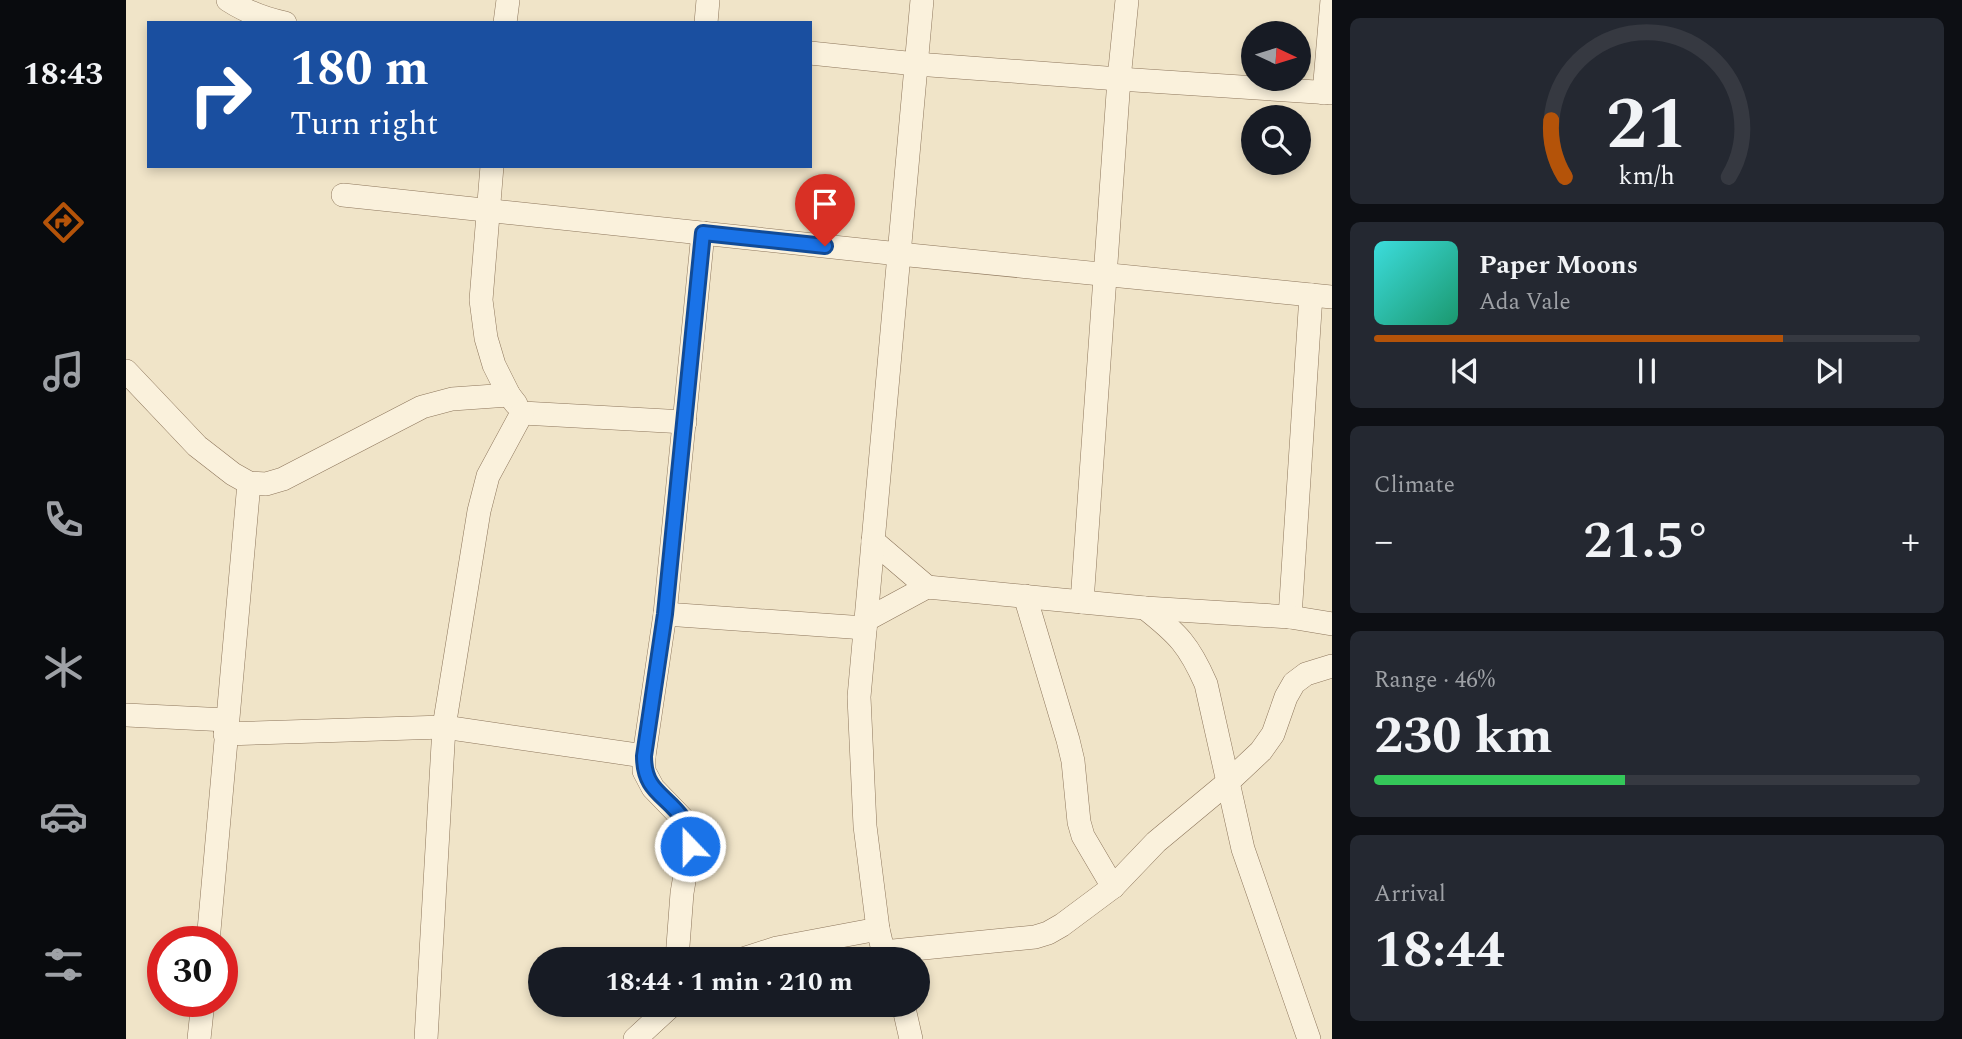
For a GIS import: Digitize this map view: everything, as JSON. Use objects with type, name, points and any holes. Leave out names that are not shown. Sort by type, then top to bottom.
[{"type":"street","points":[[228,0],[272,21]]},
{"type":"street","points":[[505,21],[508,0]]},
{"type":"street","points":[[706,21],[708,0]]},
{"type":"street","points":[[882,947],[865,826],[859,697],[922,0]]},
{"type":"street","points":[[1082,602],[1127,0]]},
{"type":"street","points":[[812,53],[916,64],[1328,93],[1332,0]]},
{"type":"street","points":[[492,168],[481,300],[486,338],[494,365],[516,404]]},
{"type":"street","points":[[343,195],[1322,296],[1290,617]]},
{"type":"street","points":[[678,947],[682,893],[690,846],[688,830],[682,818],[653,788],[644,771],[644,756],[665,614],[703,233]]},
{"type":"street","points":[[126,371],[197,446],[249,483],[266,484],[283,479],[422,407],[452,399],[685,422]]},
{"type":"street","points":[[426,1039],[444,727],[479,511],[488,475],[516,404]]},
{"type":"street","points":[[209,926],[249,483]]},
{"type":"street","points":[[873,541],[927,587],[1145,608],[1290,617],[1332,624]]},
{"type":"street","points":[[665,614],[865,624],[927,587]]},
{"type":"street","points":[[1026,596],[1073,761],[1079,822],[1083,836],[1113,887]]},
{"type":"street","points":[[1145,608],[1175,632],[1195,658],[1206,684],[1251,877],[1309,1039]]},
{"type":"street","points":[[930,950],[1035,937],[1062,925],[1113,887],[1156,842],[1261,751],[1273,734],[1294,683],[1306,674],[1332,666]]},
{"type":"street","points":[[126,715],[226,727],[444,727],[644,756]]},
{"type":"street","points":[[782,947],[878,929]]},
{"type":"street","points":[[199,1039],[201,1017]]},
{"type":"street","points":[[635,1039],[659,1017]]},
{"type":"street","points":[[906,1017],[911,1039]]},
{"type":"route","points":[[690,846],[688,830],[682,818],[653,788],[644,771],[644,756],[665,614],[703,233],[825,246]]}]
